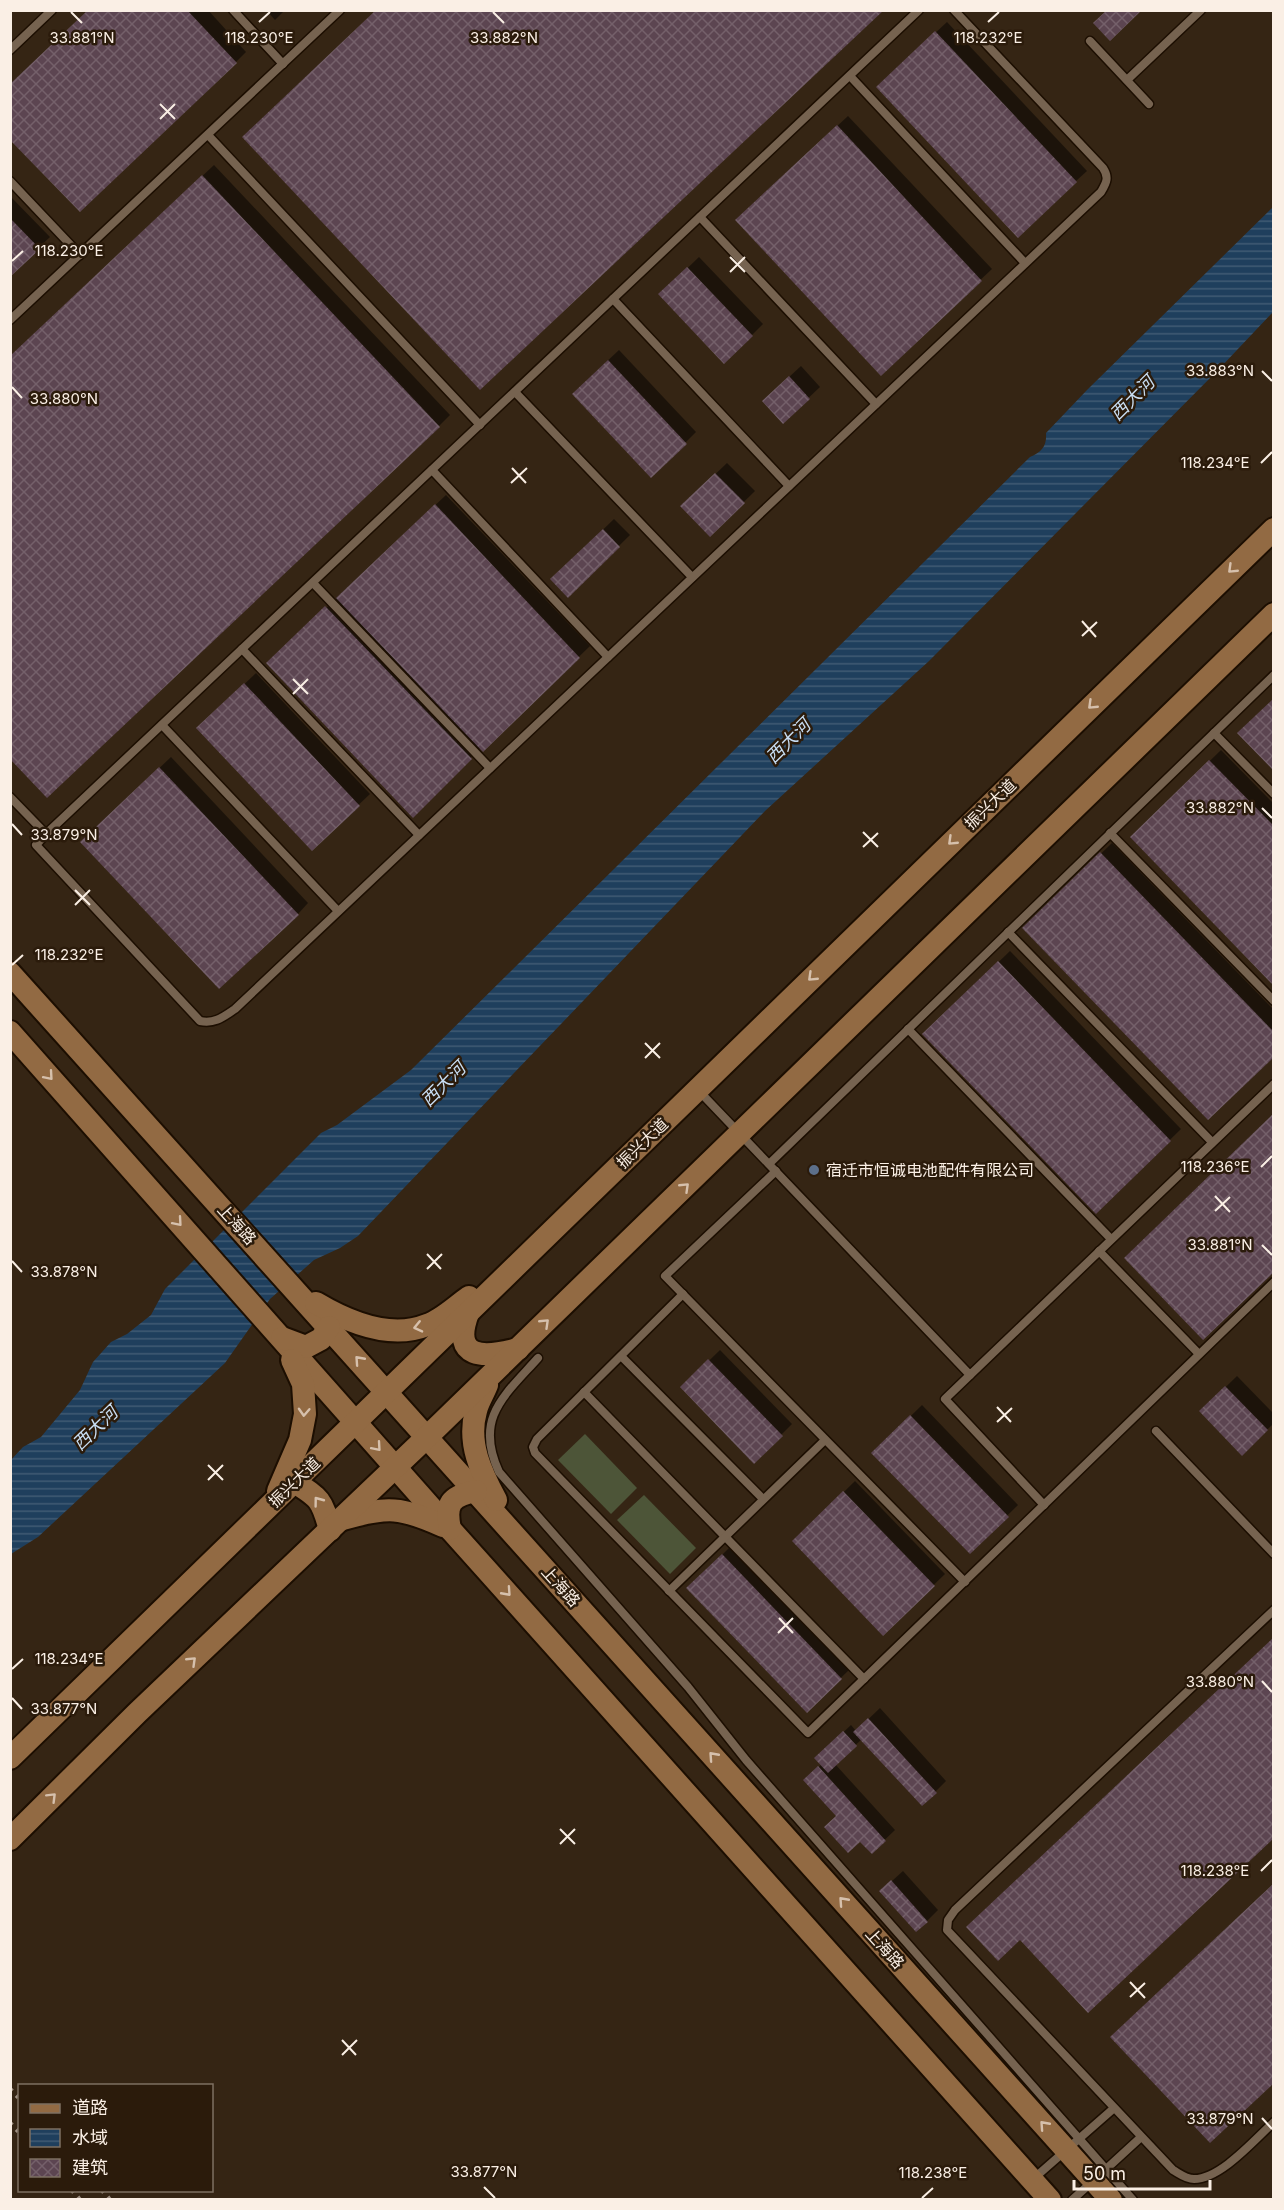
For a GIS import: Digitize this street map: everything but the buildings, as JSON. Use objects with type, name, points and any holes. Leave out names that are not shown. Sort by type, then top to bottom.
[{"type":"main road","name":"振兴大道","points":[[10,1758],[1274,529]]},
{"type":"main road","points":[[10,1839],[146,1704],[491,1375],[528,1354],[740,1133],[1274,614]]},
{"type":"main road","name":"上海路","points":[[10,973],[514,1533],[1073,2144],[1100,2175],[1111,2199]]},
{"type":"main road","points":[[10,1032],[450,1529],[1050,2199]]},
{"type":"main road","points":[[297,1291],[337,1315],[355,1322],[379,1329],[405,1330],[427,1325],[520,1262]]},
{"type":"main road","points":[[468,1313],[462,1329],[463,1340],[471,1350],[481,1355],[528,1354]]},
{"type":"main road","points":[[280,1338],[306,1347],[321,1339],[329,1327]]},
{"type":"main road","points":[[273,1502],[300,1440],[304,1414],[303,1384],[280,1338]]},
{"type":"main road","points":[[491,1375],[476,1410],[473,1437],[479,1468],[514,1533]]},
{"type":"main road","points":[[294,1482],[317,1496],[335,1525]]},
{"type":"main road","points":[[450,1529],[447,1511],[453,1500],[461,1494],[476,1491]]},
{"type":"main road","points":[[335,1525],[368,1512],[390,1509],[414,1513],[450,1529]]},
{"type":"lane","points":[[10,50],[52,10]]},
{"type":"lane","points":[[232,10],[283,64]]},
{"type":"lane","points":[[10,320],[340,10]]},
{"type":"lane","points":[[919,10],[36,845],[200,1021],[210,1023],[235,1009],[1101,192],[1107,175],[1103,168],[954,10]]},
{"type":"lane","points":[[1127,80],[1201,10]]},
{"type":"lane","points":[[1090,41],[1149,104]]},
{"type":"lane","points":[[850,76],[1025,263]]},
{"type":"lane","points":[[208,135],[480,425]]},
{"type":"lane","points":[[10,181],[80,255]]},
{"type":"lane","points":[[700,217],[876,404]]},
{"type":"lane","points":[[613,299],[789,486]]},
{"type":"lane","points":[[515,392],[692,577]]},
{"type":"lane","points":[[432,470],[608,657]]},
{"type":"lane","points":[[313,583],[490,768]]},
{"type":"lane","points":[[242,649],[419,835]]},
{"type":"lane","points":[[965,1582],[665,1276],[908,1029],[1274,675]]},
{"type":"lane","points":[[162,725],[338,911]]},
{"type":"lane","points":[[1214,732],[1274,794]]},
{"type":"lane","points":[[10,797],[46,834]]},
{"type":"lane","points":[[1110,833],[1274,1001]]},
{"type":"lane","points":[[1008,932],[1212,1142]]},
{"type":"lane","points":[[908,1029],[1111,1239]]},
{"type":"lane","points":[[1044,1505],[945,1399],[1274,1084]]},
{"type":"lane","points":[[698,1089],[970,1375]]},
{"type":"lane","points":[[1099,1251],[1199,1354]]},
{"type":"lane","points":[[683,1294],[537,1439],[534,1447],[535,1453],[808,1733],[1274,1282]]},
{"type":"lane","points":[[528,1354],[509,1391],[493,1415],[488,1431],[499,1472],[688,1687],[746,1760],[1073,2144]]},
{"type":"lane","points":[[621,1356],[764,1500]]},
{"type":"lane","points":[[584,1392],[864,1679]]},
{"type":"lane","points":[[1156,1431],[1274,1554]]},
{"type":"lane","points":[[669,1591],[825,1440]]},
{"type":"lane","points":[[1274,1610],[955,1910],[948,1920],[947,1930],[1140,2138],[1173,2170],[1185,2177],[1196,2179],[1208,2175],[1231,2162],[1274,2122]]},
{"type":"lane","points":[[1032,2180],[1113,2109]]},
{"type":"lane","points":[[1072,2199],[1140,2138]]},
{"type":"lane","points":[[1100,2175],[1133,2199]]},
{"type":"green space","points":[[585,1434],[637,1488],[611,1514],[558,1460]]},
{"type":"green space","points":[[644,1495],[696,1548],[670,1574],[617,1520]]},
{"type":"water","name":"西大河","points":[[1273,207],[1273,312],[929,661],[765,811],[358,1236],[340,1248],[314,1260],[270,1299],[225,1363],[38,1537],[11,1554],[10,1461],[23,1447],[41,1437],[80,1390],[93,1362],[111,1342],[127,1334],[151,1315],[165,1289],[321,1133],[337,1125],[411,1070],[1030,457],[1041,451],[1046,442],[1046,433]]},
{"type":"railway","points":[[10,2089],[18,2097]]},
{"type":"railway","points":[[10,2123],[18,2131]]},
{"type":"railway","points":[[74,2192],[80,2200]]},
{"type":"railway","points":[[104,2192],[110,2200]]},
{"type":"place","name":"宿迁市恒诚电池配件有限公司","points":[[814,1170]]}]
